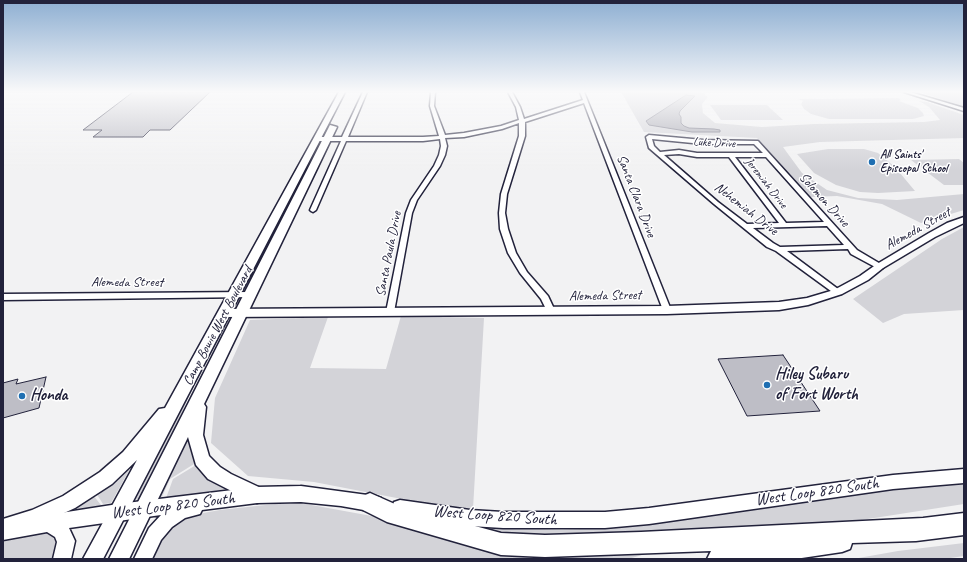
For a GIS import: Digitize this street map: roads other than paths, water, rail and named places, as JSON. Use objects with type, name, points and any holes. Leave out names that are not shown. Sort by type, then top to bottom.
[{"type":"highway","points":[[370,503],[395,515],[501,544],[545,546],[641,543],[925,529]]},
{"type":"highway","points":[[718,559],[964,524]]},
{"type":"main road","name":"Camp Bowie West Boulevard","points":[[118,559],[250,295],[331,118]]},
{"type":"main road","name":"Camp Bowie West Boulevard","points":[[93,559],[234,295],[335,118]]},
{"type":"main road","points":[[3,530],[10,525],[34,518],[69,502],[106,478],[129,457],[153,429],[192,376]]},
{"type":"main road","points":[[200,395],[195,434],[202,460],[225,480],[257,495]]},
{"type":"main road","name":"West Loop 820 South","points":[[3,530],[118,512],[222,499],[257,495],[301,494],[470,518],[605,520],[649,516],[894,482],[964,476]]},
{"type":"main road","points":[[143,559],[155,534],[166,521],[181,511],[222,499]]},
{"type":"main road","points":[[48,523],[61,532],[66,542],[62,559]]},
{"type":"street","points":[[313,210],[328,173],[354,118]]},
{"type":"street","name":"Santa Paula Drive","points":[[390,312],[409,213],[421,188],[437,166],[442,155],[443,138],[436,118]]},
{"type":"street","points":[[322,139],[443,138],[485,132],[531,118]]},
{"type":"street","name":"Santa Clara Drive","points":[[593,118],[667,310]]},
{"type":"street","points":[[522,121],[522,136],[504,194],[502,213],[504,229],[512,253],[524,273],[545,298],[551,311]]},
{"type":"street","name":"Nehemiah Drive","points":[[756,142],[703,142],[649,137],[651,147],[746,226],[770,245],[780,249],[838,292]]},
{"type":"street","name":"Solomon Drive","points":[[756,142],[850,248],[860,257],[880,266]]},
{"type":"street","name":"Luke Drive","points":[[659,154],[679,152],[697,155],[768,155]]},
{"type":"street","name":"Jeremiah Drive","points":[[731,155],[784,225]]},
{"type":"street","name":"Alemeda Street","points":[[225,313],[667,310],[779,306],[808,301],[838,292],[864,278],[880,266],[932,234],[964,220]]},
{"type":"street","points":[[746,226],[829,224]]},
{"type":"street","points":[[780,249],[850,248]]},
{"type":"street","name":"Alemeda Street","points":[[3,297],[250,295]]},
{"type":"place","name":"All Saints' Episcopal School","points":[[872,162]]},
{"type":"place","name":"Hiley Subaru of Fort Worth","points":[[767,385]]},
{"type":"place","name":"Honda","points":[[22,396]]}]
